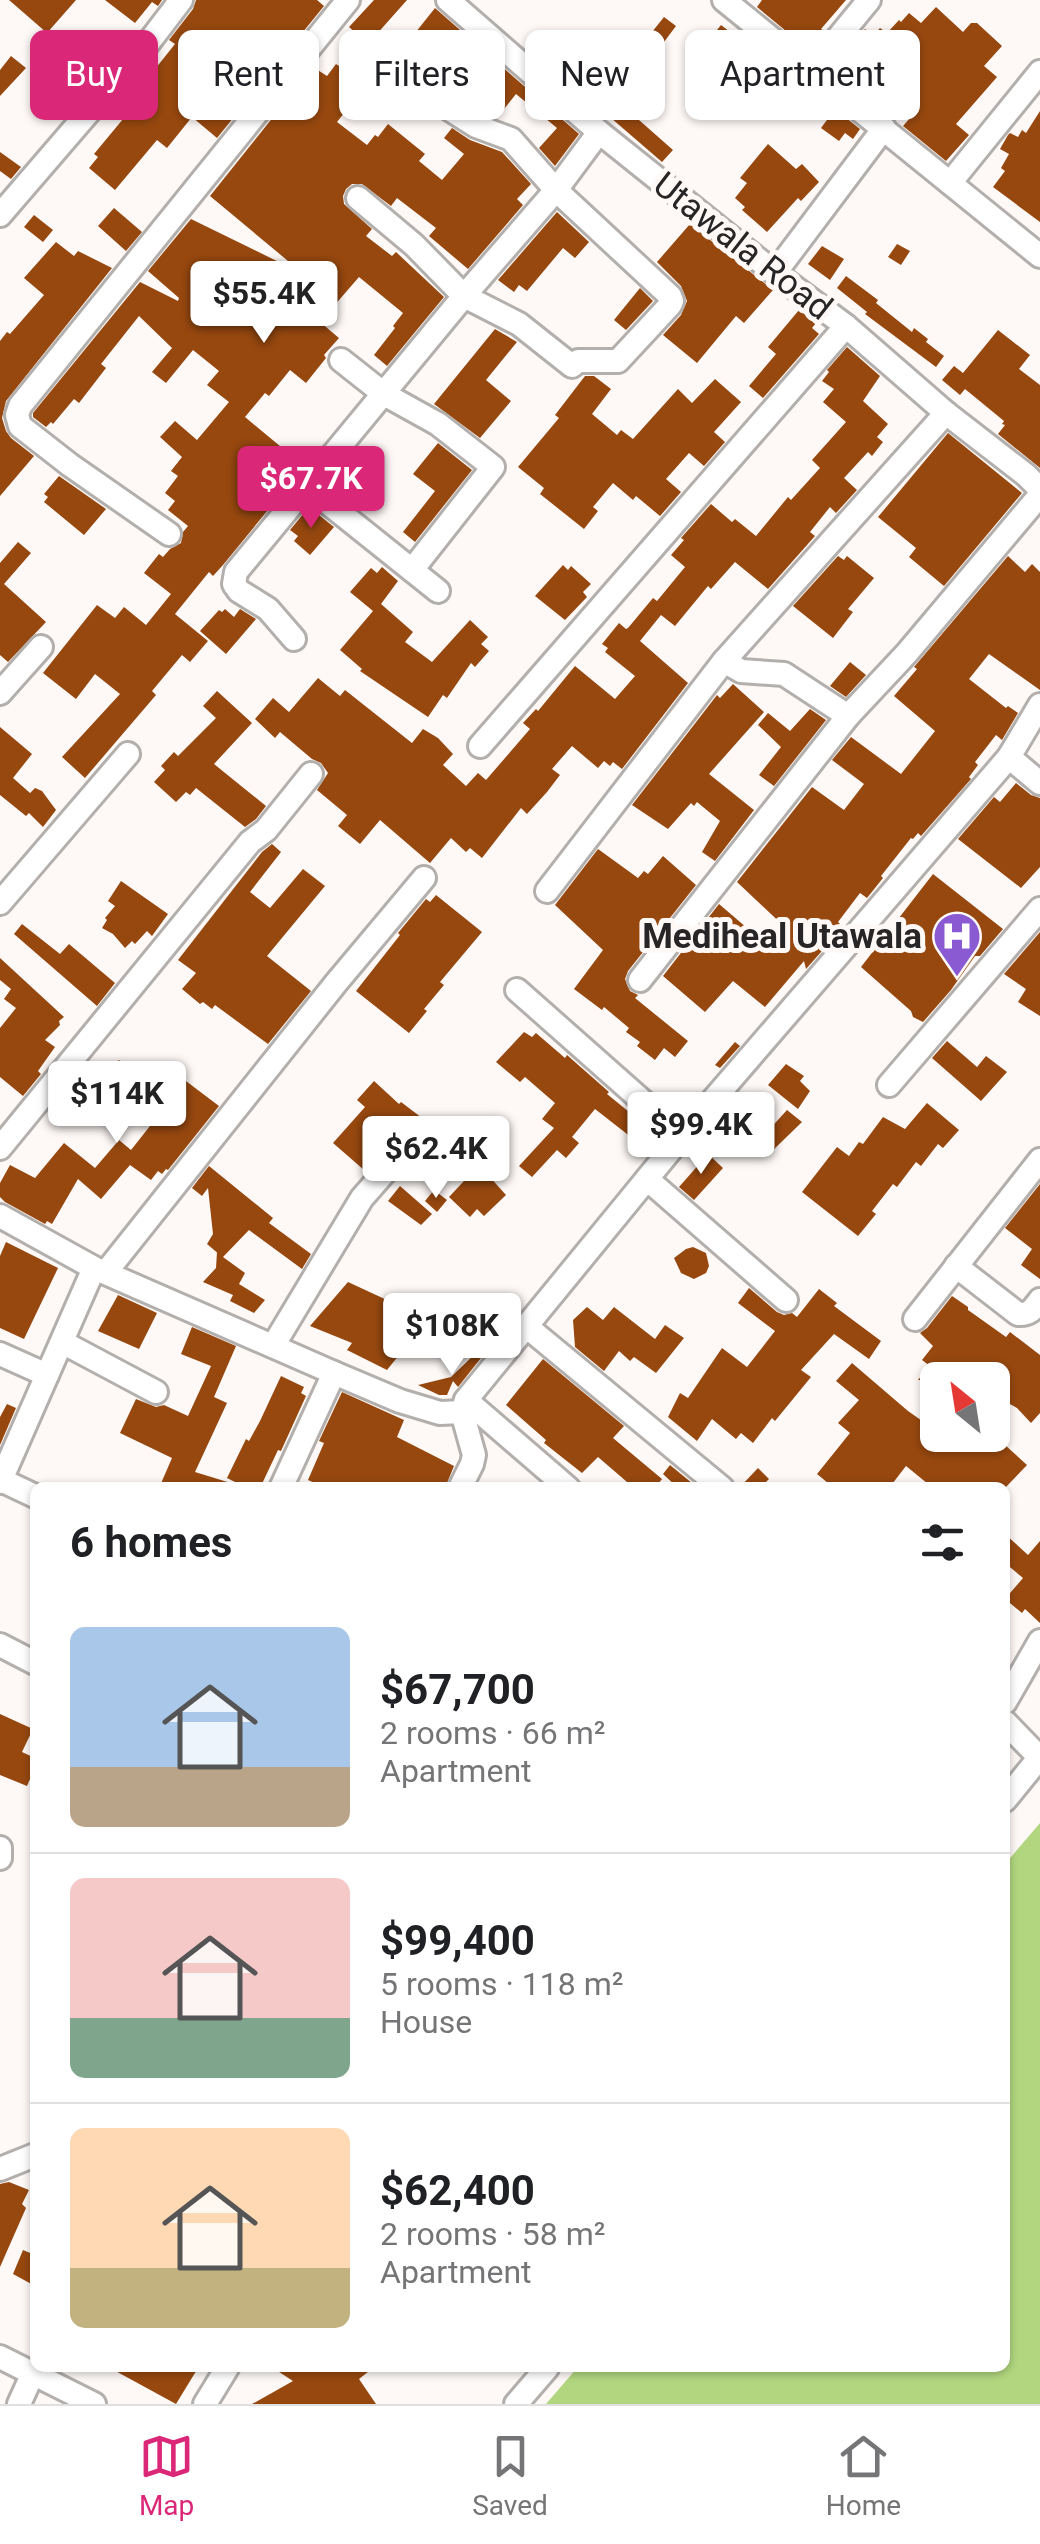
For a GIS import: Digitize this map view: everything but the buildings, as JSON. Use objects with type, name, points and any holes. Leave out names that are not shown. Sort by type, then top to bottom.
[{"type":"street","points":[[0,215],[181,0]]},
{"type":"street","points":[[170,534],[20,426],[20,406],[348,0]]},
{"type":"street","name":"Utawala Road","points":[[448,0],[599,132],[846,326],[946,413],[1026,474],[1040,492]]},
{"type":"street","points":[[724,0],[760,30]]},
{"type":"street","points":[[844,30],[869,0]]},
{"type":"street","points":[[950,183],[1040,72]]},
{"type":"street","points":[[358,198],[464,296],[518,324],[572,366],[578,362],[618,360],[670,306],[670,296],[556,190],[511,139],[467,120]]},
{"type":"street","points":[[873,120],[1040,256]]},
{"type":"street","points":[[775,273],[884,128]]},
{"type":"street","points":[[294,638],[268,609],[238,591],[234,584],[236,572],[556,190],[599,132]]},
{"type":"street","points":[[480,746],[846,326]]},
{"type":"street","points":[[342,360],[384,394],[438,424],[493,467],[412,570]]},
{"type":"street","points":[[547,891],[724,660],[946,413]]},
{"type":"street","points":[[308,487],[438,591]]},
{"type":"street","points":[[640,980],[848,716],[907,653],[1040,492]]},
{"type":"street","points":[[0,693],[41,648]]},
{"type":"street","points":[[724,660],[741,671],[784,674],[848,716]]},
{"type":"street","points":[[0,1216],[100,1270],[400,1401],[440,1413],[464,1406],[682,1136],[1009,757],[1040,705]]},
{"type":"street","points":[[0,904],[128,754]]},
{"type":"street","points":[[1009,757],[1040,784]]},
{"type":"street","points":[[0,1148],[250,842],[266,830],[312,774]]},
{"type":"street","points":[[30,1494],[0,1481],[62,1342],[100,1270],[424,878]]},
{"type":"street","points":[[889,1085],[1040,909]]},
{"type":"street","points":[[517,990],[682,1136]]},
{"type":"street","points":[[915,1320],[1040,1160]]},
{"type":"street","points":[[273,1346],[362,1198],[391,1165]]},
{"type":"street","points":[[648,1180],[786,1300]]},
{"type":"street","points":[[956,1266],[1018,1314],[1032,1311],[1040,1300]]},
{"type":"street","points":[[526,1326],[715,1482]]},
{"type":"street","points":[[62,1342],[156,1392]]},
{"type":"street","points":[[0,1354],[47,1375]]},
{"type":"street","points":[[284,1482],[334,1373]]},
{"type":"street","points":[[463,1482],[474,1455],[464,1406]]},
{"type":"street","points":[[464,1406],[560,1482]]},
{"type":"street","points":[[1010,1693],[1040,1641]]},
{"type":"street","points":[[0,1645],[30,1660]]},
{"type":"street","points":[[1010,1727],[1040,1758],[1010,1794]]},
{"type":"street","points":[[0,1848],[0,1858]]},
{"type":"street","points":[[0,2169],[30,2157]]},
{"type":"street","points":[[0,2357],[30,2372]]},
{"type":"street","points":[[205,2404],[225,2372]]},
{"type":"street","points":[[516,2404],[543,2372]]},
{"type":"street","points":[[19,2404],[33,2373],[94,2404]]},
{"type":"green space","points":[[1040,1823],[1040,2404],[546,2404],[574,2372],[1010,2372],[1010,1858]]},
{"type":"place","name":"Mediheal Utawala","points":[[957,978]]}]
